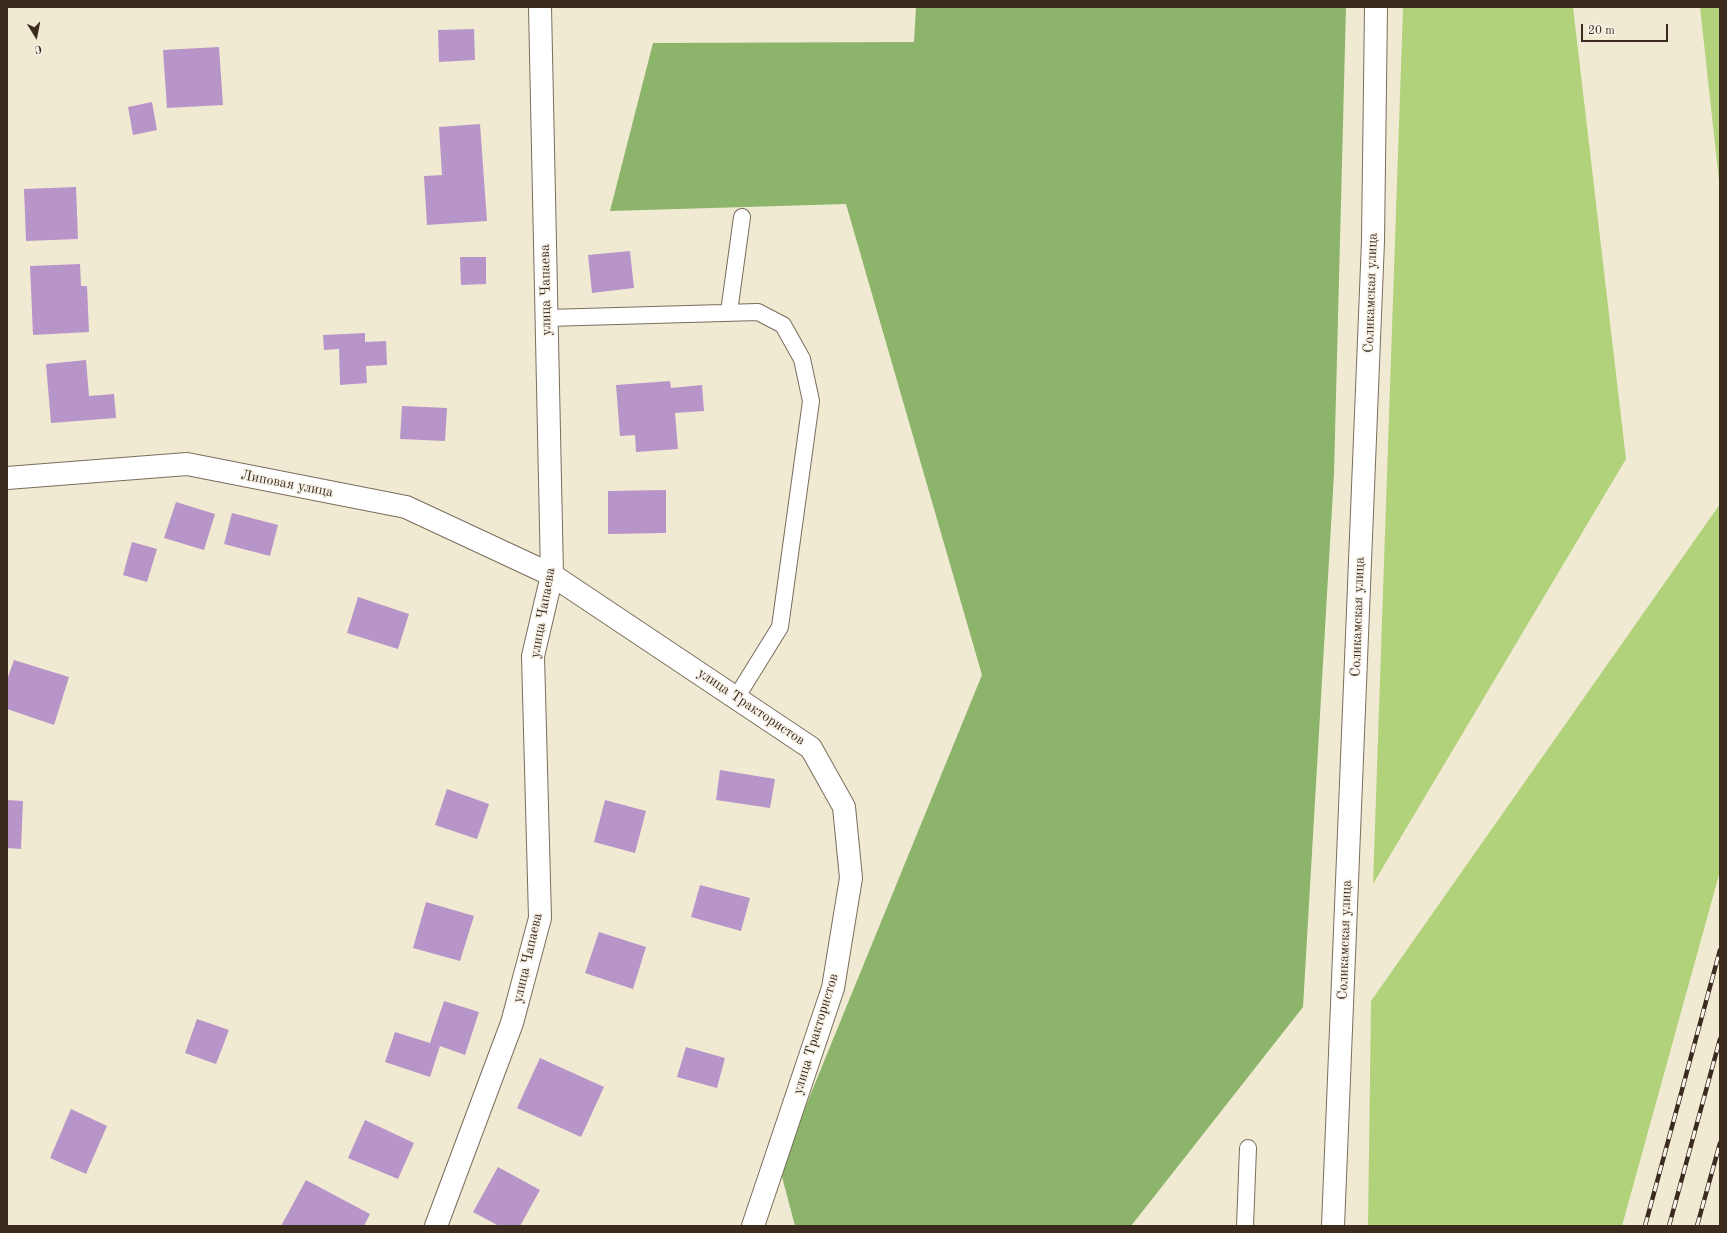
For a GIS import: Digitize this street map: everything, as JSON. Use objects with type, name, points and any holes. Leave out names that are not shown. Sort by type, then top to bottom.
[{"type":"street","name":"улица Чапаева","points":[[436,1226],[512,1023],[540,918],[533,656],[552,575],[540,7]]},
{"type":"street","name":"Соликамская улица","points":[[1333,1226],[1373,241],[1376,7]]},
{"type":"street","name":"Липовая улица","points":[[7,478],[187,464],[406,507],[552,575]]},
{"type":"street","name":"улица Трактористов","points":[[552,575],[811,748],[844,807],[852,878],[833,988],[753,1226]]},
{"type":"lane","points":[[729,312],[742,217]]},
{"type":"lane","points":[[547,318],[758,312],[783,325],[802,359],[811,401],[780,627],[736,698]]},
{"type":"lane","points":[[1245,1226],[1248,1148]]},
{"type":"green space","points":[[916,7],[1346,7],[1334,474],[1303,1007],[1131,1226],[795,1226],[780,1169],[982,675],[846,204],[610,211],[653,43],[914,42]]},
{"type":"green space","points":[[1403,7],[1573,7],[1626,459],[1373,884]]},
{"type":"green space","points":[[1700,7],[1720,7],[1720,190]]},
{"type":"green space","points":[[1720,504],[1720,871],[1622,1226],[1368,1226],[1371,1001]]},
{"type":"building","points":[[474,29],[475,60],[439,62],[438,30]]},
{"type":"building","points":[[219,47],[223,105],[167,108],[163,50]]},
{"type":"building","points":[[152,102],[157,130],[133,135],[128,107]]},
{"type":"building","points":[[480,124],[487,221],[427,225],[424,176],[442,175],[439,127]]},
{"type":"building","points":[[76,187],[78,239],[26,241],[24,189]]},
{"type":"building","points":[[630,251],[634,288],[592,293],[588,255]]},
{"type":"building","points":[[460,257],[486,257],[486,284],[461,285]]},
{"type":"building","points":[[80,264],[81,286],[87,286],[89,332],[33,335],[30,266]]},
{"type":"building","points":[[365,333],[365,342],[386,341],[387,365],[366,366],[367,383],[340,385],[339,349],[324,350],[323,335]]},
{"type":"building","points":[[86,360],[89,396],[114,394],[116,418],[51,423],[46,364]]},
{"type":"building","points":[[670,381],[671,388],[702,385],[704,411],[675,413],[678,449],[636,452],[635,435],[620,436],[616,385]]},
{"type":"building","points":[[402,406],[447,408],[445,441],[400,439]]},
{"type":"building","points":[[666,490],[666,533],[608,534],[608,491]]},
{"type":"building","points":[[176,502],[215,514],[204,550],[164,538]]},
{"type":"building","points":[[232,513],[278,525],[270,556],[224,544]]},
{"type":"building","points":[[132,542],[157,549],[147,582],[123,575]]},
{"type":"building","points":[[358,597],[409,614],[398,649],[347,633]]},
{"type":"building","points":[[14,660],[69,677],[54,725],[7,709],[7,680]]},
{"type":"building","points":[[720,770],[775,779],[770,808],[716,800]]},
{"type":"building","points":[[447,789],[489,804],[477,839],[435,825]]},
{"type":"building","points":[[7,800],[23,801],[21,849],[7,848]]},
{"type":"building","points":[[605,800],[646,811],[635,853],[594,842]]},
{"type":"building","points":[[700,885],[750,898],[741,931],[691,917]]},
{"type":"building","points":[[426,902],[474,916],[460,961],[413,948]]},
{"type":"building","points":[[599,932],[646,947],[633,989],[585,973]]},
{"type":"building","points":[[444,1001],[479,1012],[465,1055],[440,1046],[430,1077],[385,1062],[395,1032],[430,1043]]},
{"type":"building","points":[[197,1019],[229,1030],[216,1064],[185,1053]]},
{"type":"building","points":[[686,1047],[725,1058],[717,1088],[677,1077]]},
{"type":"building","points":[[540,1058],[604,1087],[581,1137],[517,1108]]},
{"type":"building","points":[[71,1109],[107,1126],[86,1174],[50,1158]]},
{"type":"building","points":[[365,1120],[414,1143],[398,1179],[348,1158]]},
{"type":"building","points":[[498,1167],[540,1190],[520,1226],[499,1226],[473,1212]]},
{"type":"building","points":[[306,1180],[370,1214],[364,1226],[281,1226]]},
{"type":"railway","points":[[1645,1226],[1720,950]]},
{"type":"railway","points":[[1669,1226],[1720,1039]]},
{"type":"railway","points":[[1697,1226],[1720,1143]]}]
